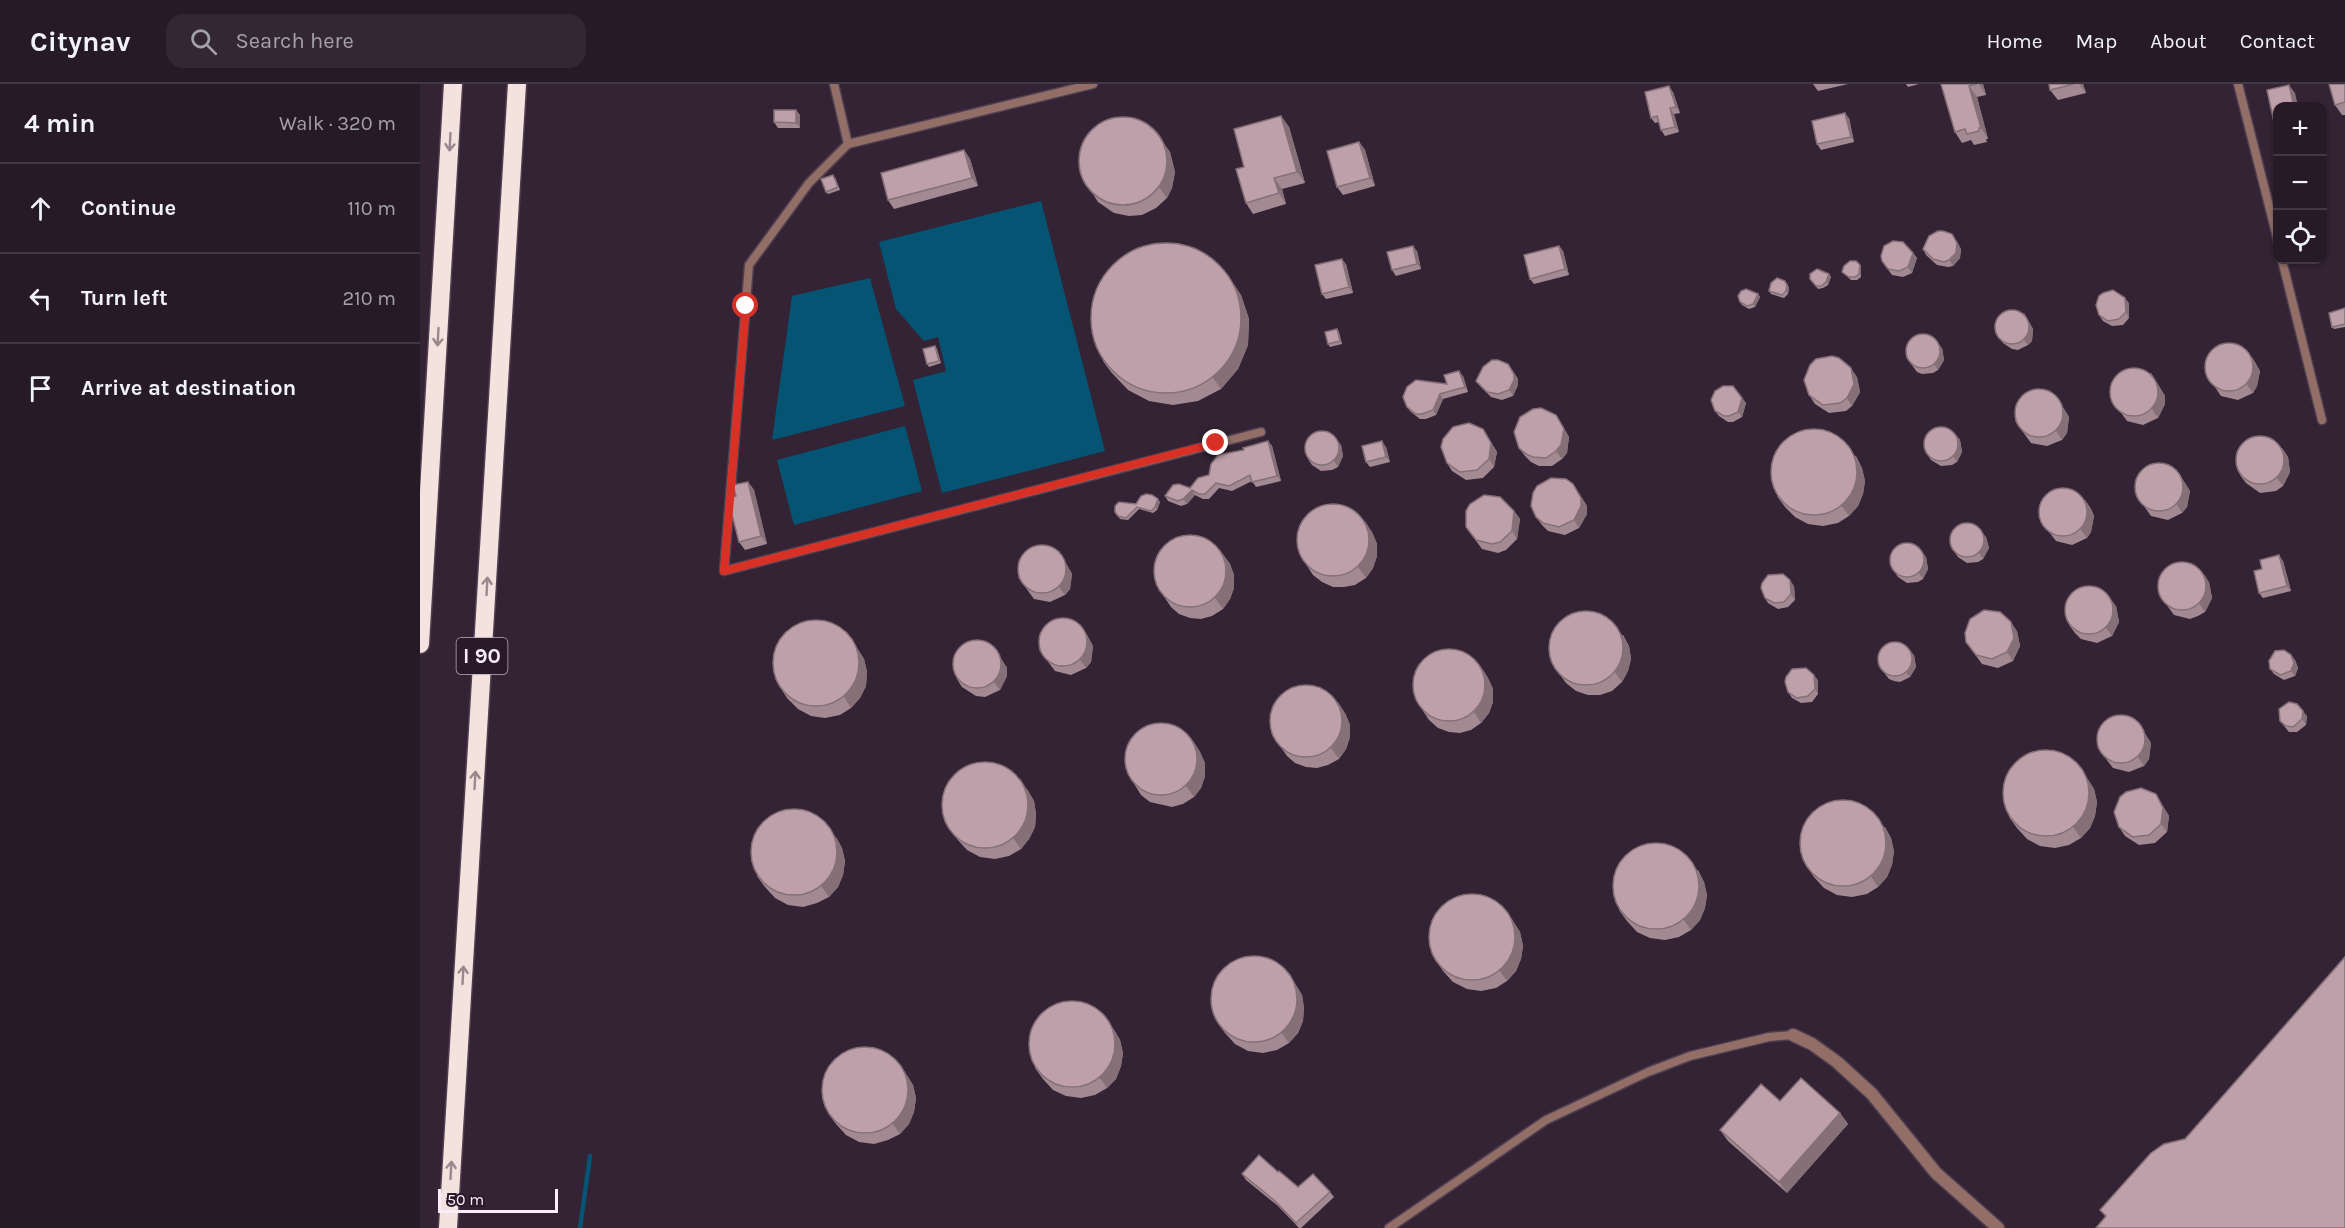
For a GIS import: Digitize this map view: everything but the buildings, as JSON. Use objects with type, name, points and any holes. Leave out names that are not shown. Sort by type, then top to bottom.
[{"type":"highway","points":[[420,644],[453,84]]},
{"type":"highway","name":"I 90","points":[[448,1228],[517,84]]},
{"type":"street","points":[[1792,1035],[1812,1044],[1837,1062],[1872,1094],[1936,1173],[1998,1228]]},
{"type":"lane","points":[[834,84],[848,144]]},
{"type":"lane","points":[[1093,84],[848,144],[809,183],[749,265],[724,571],[1261,432]]},
{"type":"lane","points":[[2238,84],[2273,225]]},
{"type":"lane","points":[[2283,264],[2322,420]]},
{"type":"lane","points":[[1389,1228],[1546,1119],[1648,1072],[1690,1056],[1768,1037],[1792,1035]]},
{"type":"water","points":[[1041,201],[1105,451],[942,493],[913,380],[946,371],[938,337],[924,341],[896,309],[879,242]]},
{"type":"water","points":[[870,278],[905,406],[772,440],[792,296]]},
{"type":"water","points":[[905,426],[922,491],[794,525],[777,460]]},
{"type":"waterway","points":[[580,1228],[590,1156]]},
{"type":"route","points":[[746,306],[724,571],[1216,443]]}]
